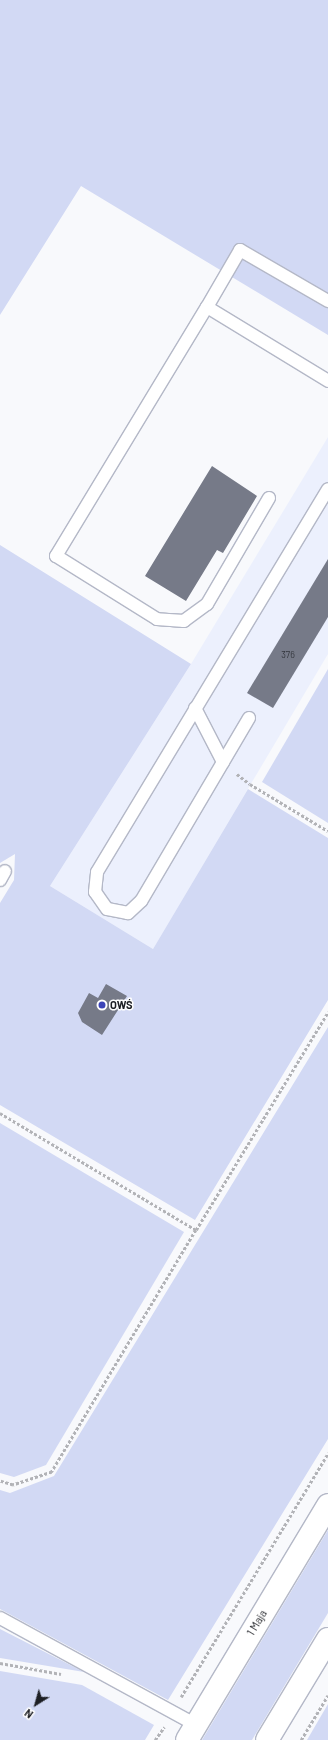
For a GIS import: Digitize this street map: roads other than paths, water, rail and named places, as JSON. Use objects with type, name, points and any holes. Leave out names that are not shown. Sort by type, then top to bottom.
[{"type":"street","name":"1 Maja","points":[[191,1732],[328,1505]]},
{"type":"street","points":[[266,1740],[328,1639]]},
{"type":"lane","points":[[269,498],[207,604],[184,621],[157,619],[56,556],[240,250],[328,301]]},
{"type":"lane","points":[[207,307],[328,380]]},
{"type":"lane","points":[[249,718],[141,901],[128,914],[107,909],[96,892],[97,872],[328,489]]},
{"type":"lane","points":[[195,708],[223,762]]},
{"type":"lane","points":[[0,1618],[172,1712],[191,1732]]},
{"type":"place","name":"OWŚ","points":[[102,1005]]}]
